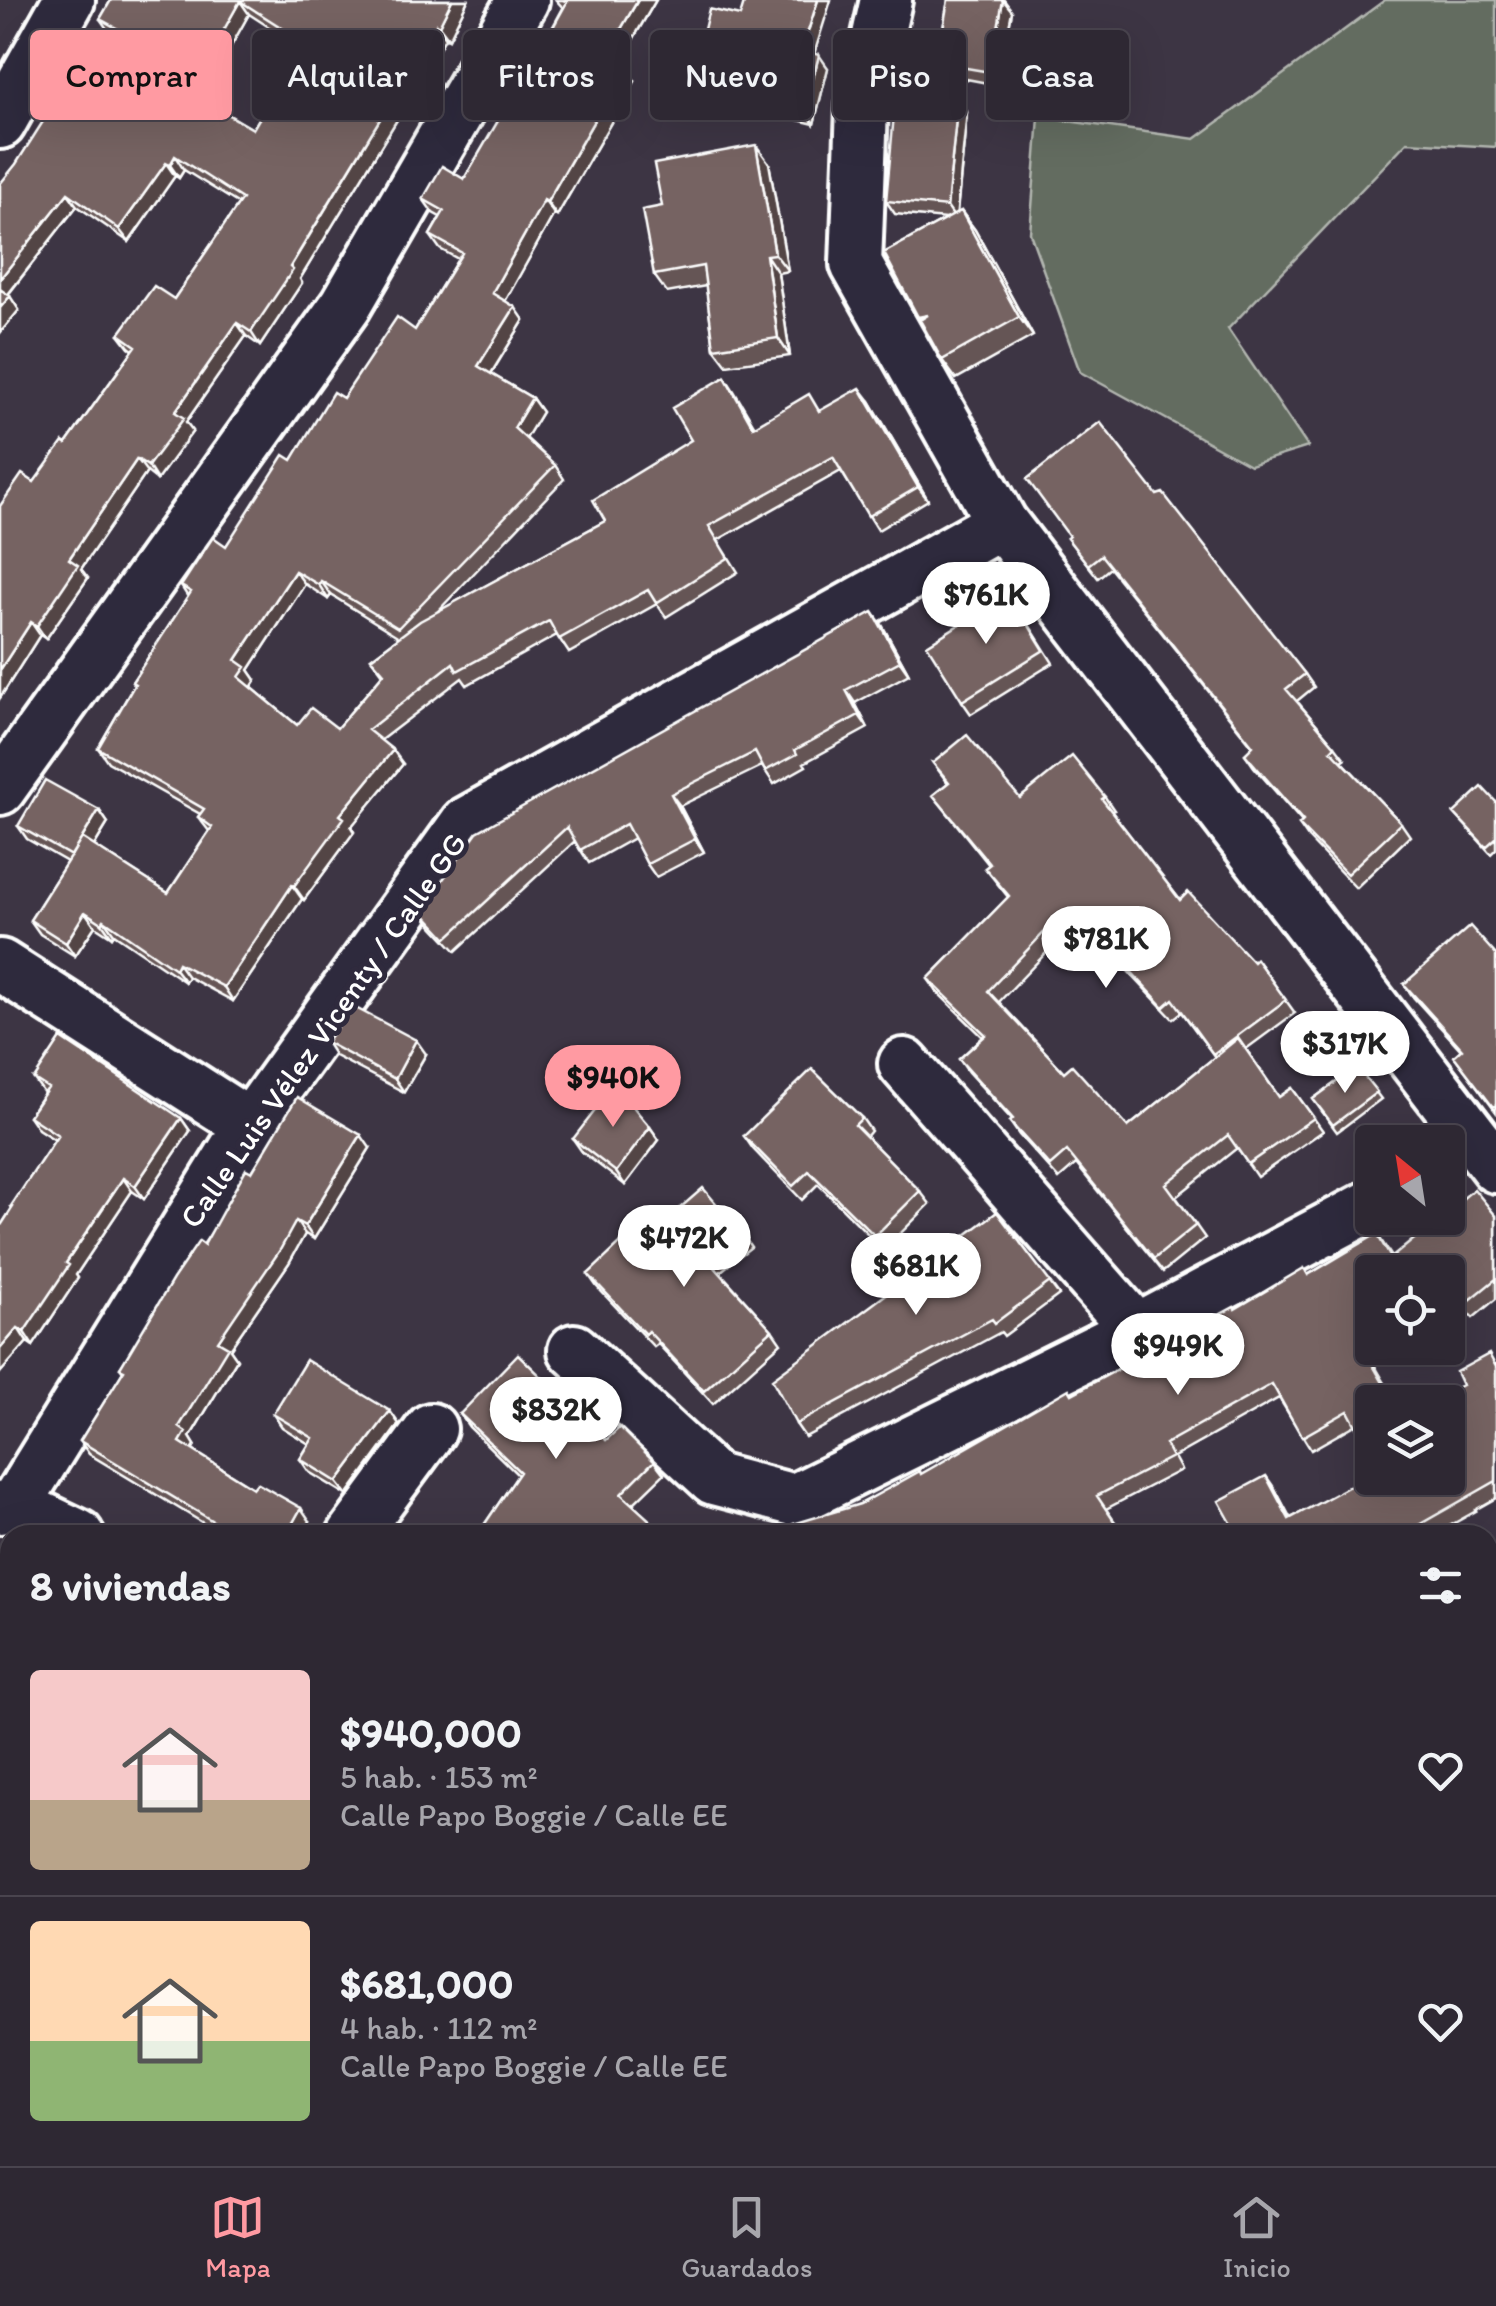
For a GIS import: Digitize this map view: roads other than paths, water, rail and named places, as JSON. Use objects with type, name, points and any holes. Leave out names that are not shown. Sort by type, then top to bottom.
[{"type":"street","points":[[0,123],[69,0]]},
{"type":"street","points":[[0,789],[346,305],[523,0]]},
{"type":"street","points":[[886,0],[862,107],[856,264],[1002,523],[1474,1160]]},
{"type":"street","name":"Calle Luis Vélez Vicenty / Calle GG","points":[[7,1506],[250,1125],[466,823],[1002,523]]},
{"type":"street","points":[[0,965],[250,1125]]},
{"type":"street","points":[[904,1064],[1138,1330]]},
{"type":"street","points":[[574,1350],[714,1480],[794,1500],[1138,1330],[1355,1214]]},
{"type":"street","points":[[360,1525],[431,1429]]},
{"type":"street","points":[[7,1506],[54,1525]]}]
